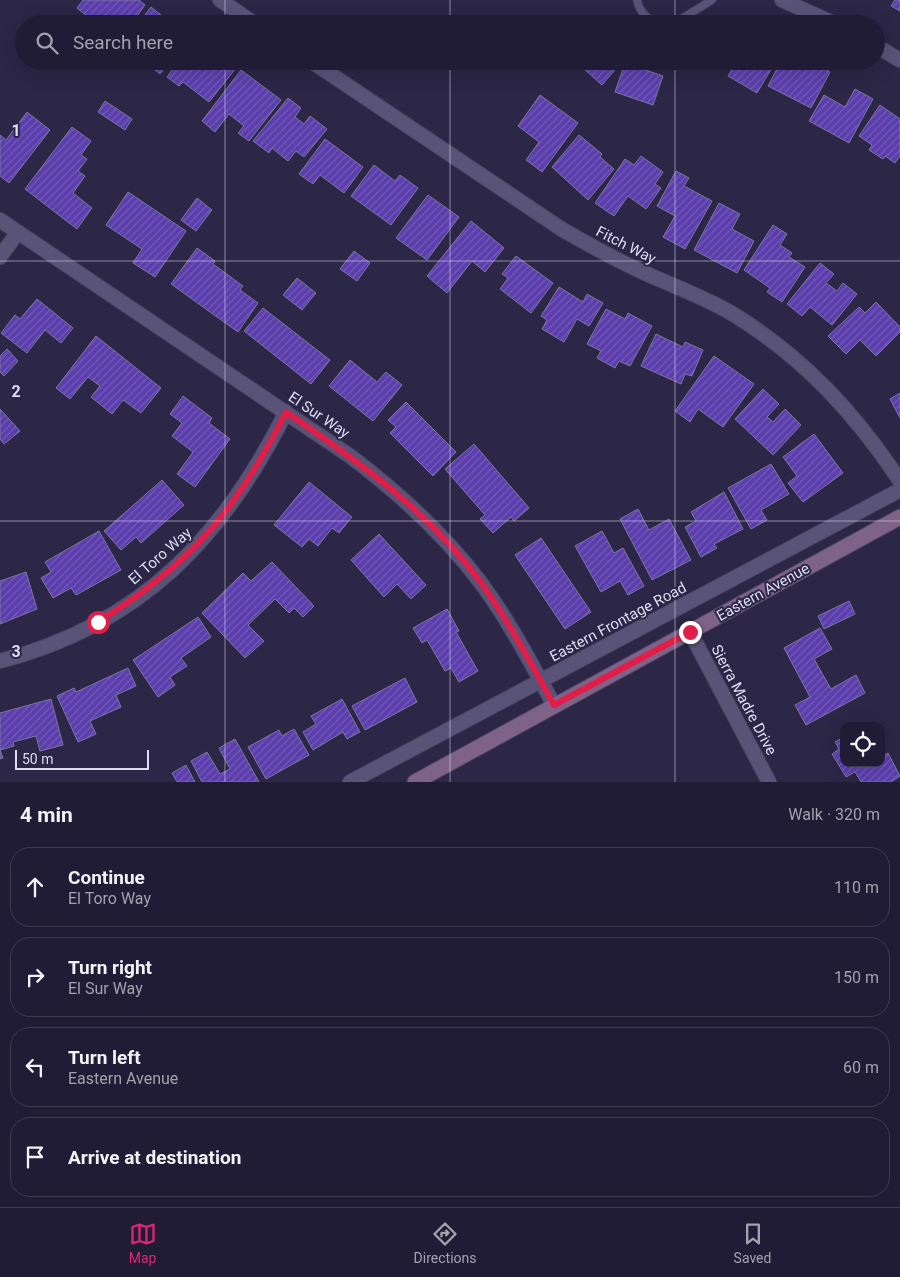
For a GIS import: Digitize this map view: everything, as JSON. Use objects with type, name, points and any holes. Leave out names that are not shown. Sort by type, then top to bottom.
[{"type":"main road","name":"Eastern Avenue","points":[[415,782],[900,517]]},
{"type":"street","points":[[220,0],[242,15]]},
{"type":"street","points":[[782,0],[815,15]]},
{"type":"street","points":[[885,51],[900,60]]},
{"type":"street","name":"Fitch Way","points":[[325,70],[564,230],[604,254],[711,302],[772,340],[833,393],[865,430],[900,481]]},
{"type":"street","name":"El Sur Way","points":[[0,220],[286,412],[382,480],[442,536],[481,583],[515,634],[554,705]]},
{"type":"street","points":[[0,257],[18,232]]},
{"type":"street","name":"El Toro Way","points":[[0,661],[58,642],[98,622],[135,599],[170,572],[202,542],[230,508],[254,472],[286,412]]},
{"type":"street","name":"Eastern Frontage Road","points":[[350,782],[900,490]]},
{"type":"street","name":"Sierra Madre Drive","points":[[690,632],[769,782]]},
{"type":"lane","points":[[637,0],[644,15]]},
{"type":"lane","points":[[688,15],[712,0]]},
{"type":"building","points":[[83,0],[139,0],[145,5],[138,15],[86,15],[77,8]]},
{"type":"building","points":[[895,0],[900,0],[900,11],[891,6]]},
{"type":"building","points":[[151,7],[161,15],[145,15]]},
{"type":"building","points":[[155,70],[163,70],[160,74]]},
{"type":"building","points":[[172,70],[234,70],[209,102],[183,82],[179,86],[167,77]]},
{"type":"building","points":[[241,70],[281,100],[249,141],[238,133],[244,126],[229,114],[215,132],[202,121]]},
{"type":"building","points":[[585,70],[615,70],[602,85]]},
{"type":"building","points":[[623,70],[645,70],[663,76],[653,105],[615,92]]},
{"type":"building","points":[[732,70],[771,70],[757,93],[728,76]]},
{"type":"building","points":[[776,70],[827,70],[830,72],[811,108],[768,86]]},
{"type":"building","points":[[855,89],[873,99],[849,143],[809,121],[824,95],[845,107]]},
{"type":"building","points":[[540,95],[578,123],[542,172],[526,160],[539,142],[518,126]]},
{"type":"building","points":[[288,98],[301,108],[295,117],[304,124],[310,116],[327,129],[304,157],[296,151],[288,161],[272,148],[269,153],[253,141]]},
{"type":"building","points":[[105,101],[132,119],[125,130],[98,112]]},
{"type":"building","points":[[880,105],[900,119],[900,156],[895,163],[885,156],[883,159],[869,150],[872,145],[859,136]]},
{"type":"building","points":[[27,112],[50,130],[9,183],[0,176],[0,135],[6,140]]},
{"type":"building","points":[[72,127],[91,141],[81,155],[87,159],[78,171],[85,176],[73,193],[92,208],[77,229],[25,189]]},
{"type":"building","points":[[579,135],[602,154],[600,157],[614,169],[588,200],[552,167]]},
{"type":"building","points":[[325,139],[363,167],[344,193],[320,175],[313,184],[299,174]]},
{"type":"building","points":[[641,156],[663,172],[655,184],[661,188],[646,209],[628,196],[614,216],[595,203],[625,159],[634,165]]},
{"type":"building","points":[[374,165],[395,181],[400,175],[418,188],[391,225],[351,196]]},
{"type":"building","points":[[676,171],[689,178],[684,186],[712,201],[685,249],[663,237],[675,216],[657,206]]},
{"type":"building","points":[[128,192],[186,231],[155,277],[133,263],[142,249],[106,225]]},
{"type":"building","points":[[428,195],[459,217],[427,260],[396,238]]},
{"type":"building","points":[[197,198],[212,210],[196,231],[181,220]]},
{"type":"building","points":[[719,203],[740,214],[732,229],[754,241],[737,273],[694,250]]},
{"type":"building","points":[[471,221],[504,248],[485,272],[472,261],[447,293],[427,276]]},
{"type":"building","points":[[773,225],[787,234],[780,245],[792,253],[789,257],[805,267],[782,302],[767,292],[770,288],[744,270]]},
{"type":"building","points":[[197,248],[215,261],[213,264],[243,286],[240,290],[258,303],[238,332],[171,284]]},
{"type":"building","points":[[354,251],[370,263],[357,281],[340,269]]},
{"type":"building","points":[[516,256],[553,283],[531,313],[500,289],[508,278],[502,274]]},
{"type":"building","points":[[820,263],[834,274],[826,283],[837,291],[843,283],[857,294],[832,325],[810,307],[802,316],[787,304]]},
{"type":"building","points":[[297,278],[316,293],[302,310],[283,295]]},
{"type":"building","points":[[559,287],[583,302],[587,294],[603,303],[589,326],[577,319],[564,342],[542,329],[547,320],[541,316]]},
{"type":"building","points":[[37,299],[73,328],[61,343],[45,330],[27,353],[1,333],[15,315],[20,319]]},
{"type":"building","points":[[876,302],[900,327],[900,332],[876,356],[860,340],[846,354],[828,336],[859,307],[865,313]]},
{"type":"building","points":[[263,308],[330,360],[311,384],[244,331]]},
{"type":"building","points":[[606,309],[625,319],[628,313],[652,326],[630,366],[619,361],[615,368],[597,358],[601,351],[587,344]]},
{"type":"building","points":[[656,334],[683,347],[685,342],[703,350],[692,376],[685,374],[681,384],[641,366]]},
{"type":"building","points":[[96,336],[161,388],[141,413],[123,400],[112,414],[91,397],[100,386],[88,377],[70,399],[56,388]]},
{"type":"building","points":[[7,349],[18,361],[4,376],[0,372],[0,356]]},
{"type":"building","points":[[714,356],[754,384],[723,427],[698,409],[690,422],[675,411]]},
{"type":"building","points":[[350,360],[377,382],[386,372],[402,385],[373,421],[329,386]]},
{"type":"building","points":[[763,389],[779,404],[767,417],[773,422],[785,409],[801,425],[773,455],[735,419]]},
{"type":"building","points":[[900,393],[900,418],[890,399]]},
{"type":"building","points":[[183,396],[212,418],[209,423],[230,439],[195,487],[177,474],[193,452],[172,436],[182,423],[170,414]]},
{"type":"building","points":[[406,402],[456,452],[433,476],[390,433],[396,427],[388,420]]},
{"type":"building","points":[[0,409],[20,431],[4,444],[0,439]]},
{"type":"building","points":[[814,434],[843,473],[803,502],[788,483],[797,476],[783,457]]},
{"type":"building","points":[[474,444],[529,508],[514,521],[511,517],[493,533],[480,519],[485,515],[445,469]]},
{"type":"building","points":[[771,464],[789,494],[761,510],[767,520],[751,529],[728,488]]},
{"type":"building","points":[[162,480],[184,505],[141,543],[136,537],[121,550],[104,531]]},
{"type":"building","points":[[309,482],[352,517],[339,533],[332,528],[318,546],[309,539],[302,547],[274,525]]},
{"type":"building","points":[[724,492],[743,529],[714,544],[717,548],[701,557],[685,527],[696,521],[691,512]]},
{"type":"building","points":[[638,509],[649,530],[669,519],[691,560],[652,580],[620,519]]},
{"type":"building","points":[[99,531],[121,570],[76,595],[71,588],[53,598],[41,578],[51,572],[45,562]]},
{"type":"building","points":[[602,531],[614,553],[623,548],[644,586],[628,595],[620,581],[601,592],[575,546]]},
{"type":"building","points":[[379,534],[426,585],[411,599],[397,584],[384,597],[351,560]]},
{"type":"building","points":[[541,538],[591,612],[565,629],[515,555]]},
{"type":"building","points":[[272,562],[314,606],[303,617],[294,608],[289,613],[275,599],[248,625],[264,641],[245,658],[202,613],[243,573],[251,581]]},
{"type":"building","points":[[26,572],[37,609],[0,624],[0,581]]},
{"type":"building","points":[[849,601],[855,614],[824,629],[818,616]]},
{"type":"building","points":[[447,609],[459,631],[456,632],[478,671],[459,682],[451,668],[445,671],[427,640],[422,643],[413,628]]},
{"type":"building","points":[[198,617],[211,637],[181,658],[187,666],[170,677],[175,685],[158,697],[133,660]]},
{"type":"building","points":[[820,628],[832,649],[814,659],[831,689],[856,675],[865,693],[806,725],[795,705],[810,697],[784,648]]},
{"type":"building","points":[[128,668],[136,686],[116,695],[121,707],[90,721],[96,734],[78,742],[57,696],[74,688],[76,692]]},
{"type":"building","points":[[405,678],[417,702],[365,730],[352,706]]},
{"type":"building","points":[[51,699],[63,745],[40,751],[36,736],[13,742],[14,746],[0,750],[0,713]]},
{"type":"building","points":[[342,699],[360,732],[347,739],[343,732],[313,750],[303,732],[316,724],[311,716]]},
{"type":"building","points":[[294,729],[309,755],[266,779],[248,747],[279,730],[282,736]]},
{"type":"building","points":[[235,739],[259,782],[202,782],[191,761],[207,752],[220,774],[230,769],[219,748]]},
{"type":"building","points":[[840,739],[840,767],[885,767],[885,755],[888,753],[900,776],[891,782],[861,782],[855,772],[846,777],[832,754],[839,749],[835,742]]},
{"type":"building","points":[[186,765],[195,782],[177,782],[172,773]]},
{"type":"route","points":[[98,622],[135,599],[170,572],[202,542],[230,508],[254,472],[286,412],[382,480],[442,536],[481,583],[515,634],[554,705],[690,632]]}]
